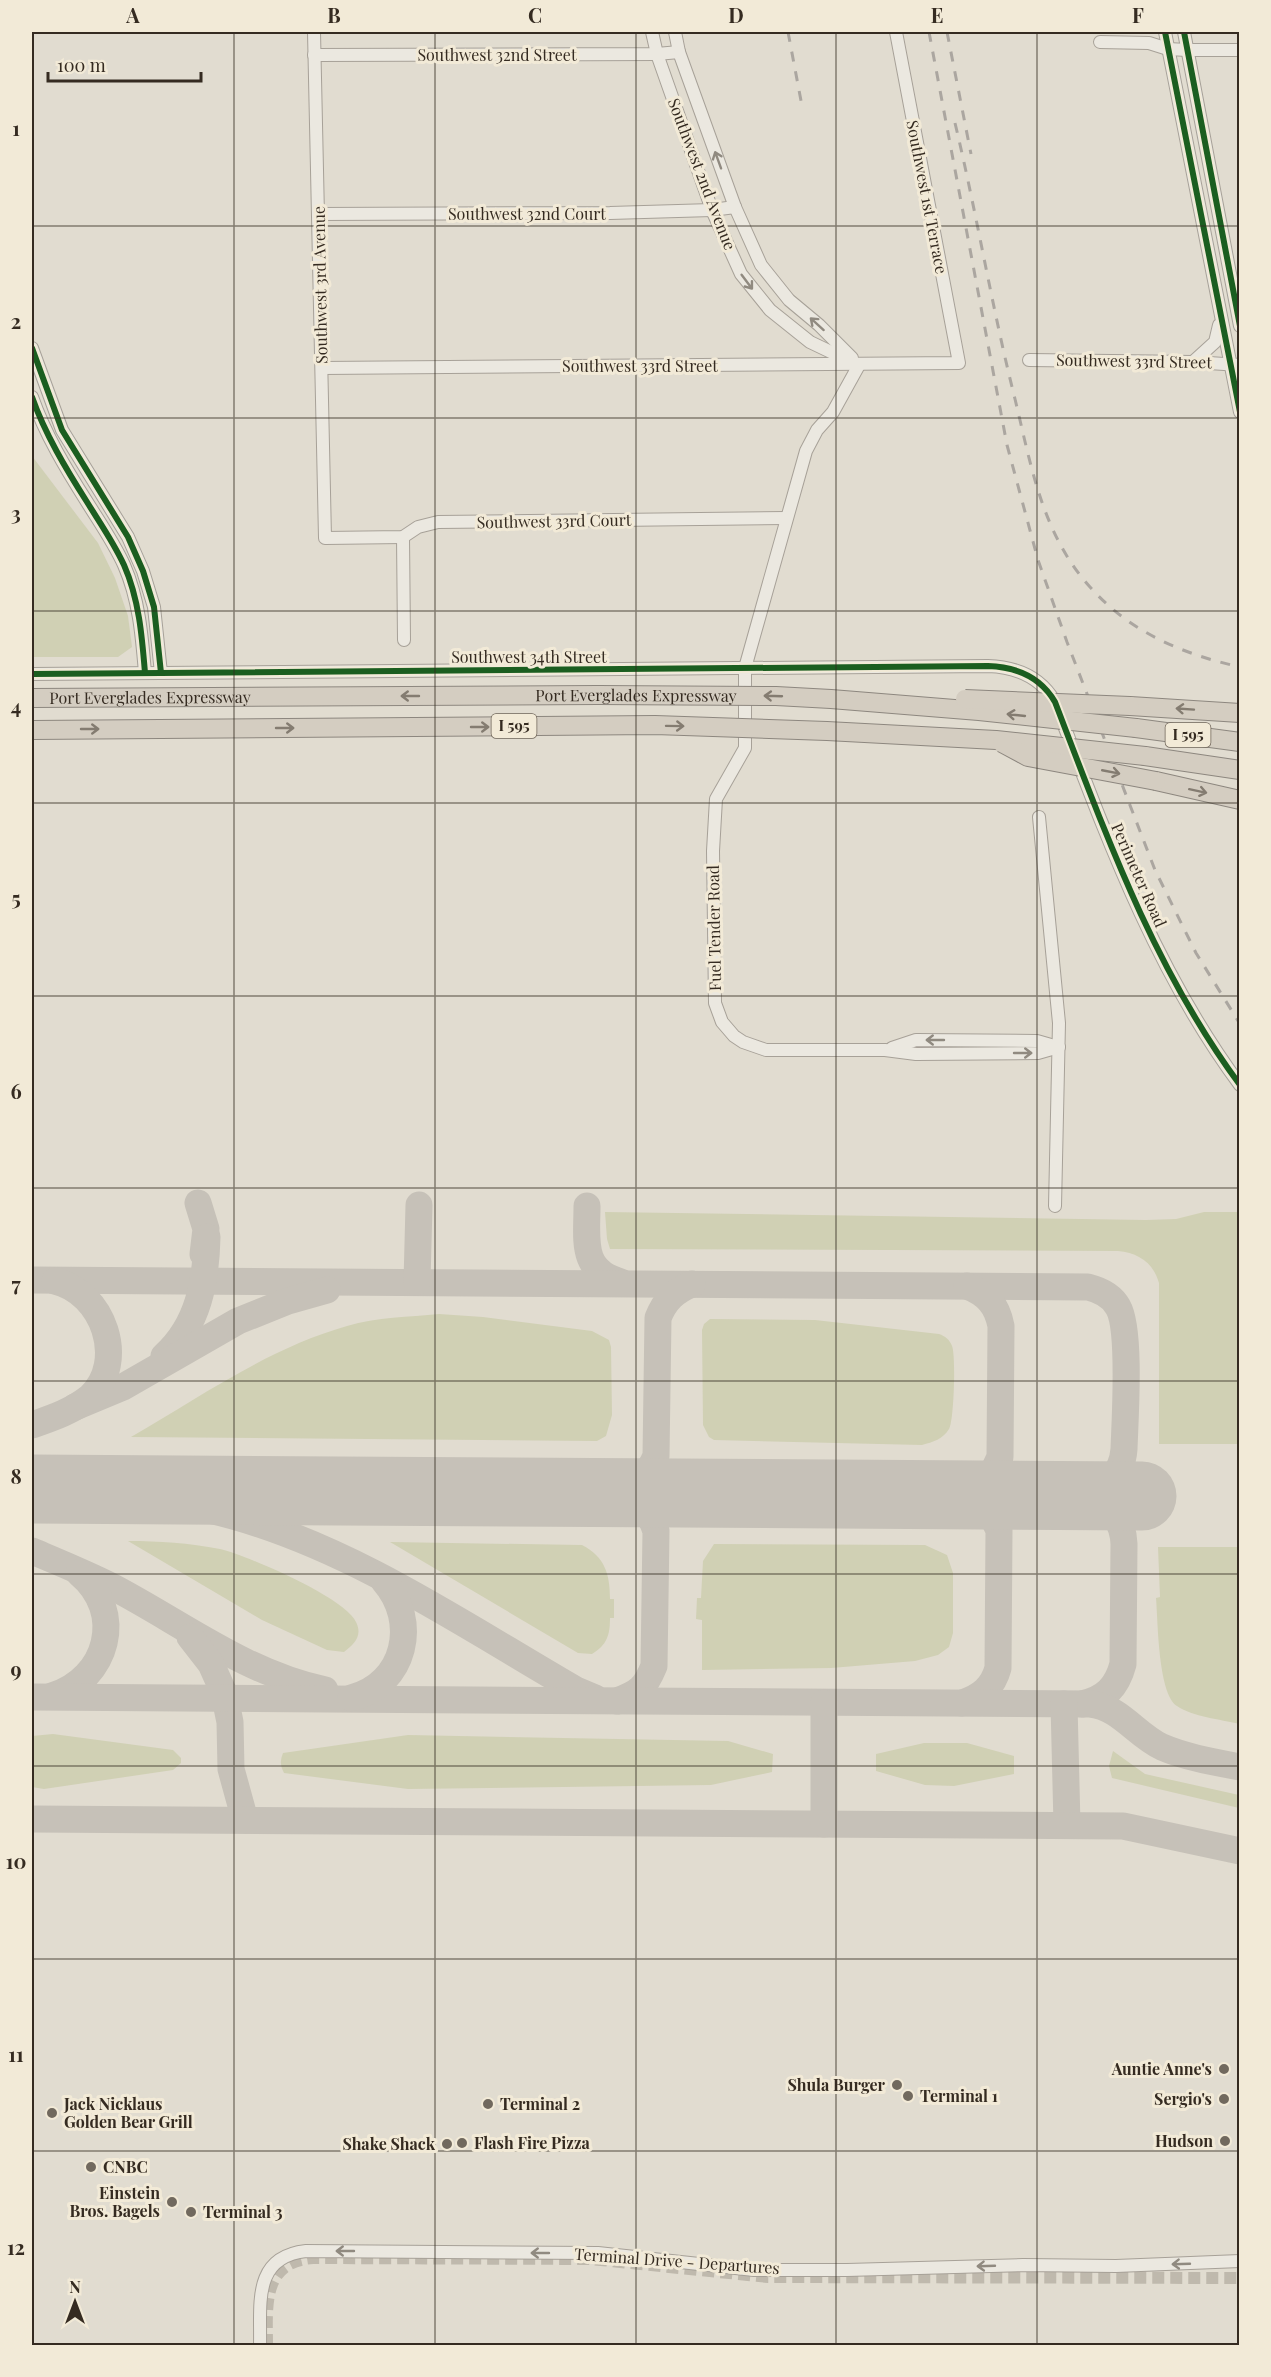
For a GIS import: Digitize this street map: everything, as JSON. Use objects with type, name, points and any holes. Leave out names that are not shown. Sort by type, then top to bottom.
[{"type":"highway","name":"Port Everglades Expressway","points":[[32,698],[680,695],[831,699],[979,711],[1239,742]]},
{"type":"highway","points":[[831,699],[973,699],[1239,713]]},
{"type":"highway","name":"Port Everglades Expressway","points":[[32,730],[655,725],[996,740],[1145,756],[1239,770]]},
{"type":"highway","points":[[996,740],[1028,757],[1239,800]]},
{"type":"street","name":"Southwest 3rd Avenue","points":[[314,32],[325,538]]},
{"type":"street","name":"Southwest 2nd Avenue","points":[[652,32],[657,54],[712,210],[741,274],[770,310],[810,342],[859,365]]},
{"type":"street","name":"Southwest 2nd Avenue","points":[[675,32],[679,52],[735,207],[762,265],[782,291],[859,365]]},
{"type":"street","name":"Southwest 1st Terrace","points":[[896,32],[959,363]]},
{"type":"street","points":[[1165,32],[1220,318],[1234,364],[1239,412]]},
{"type":"street","points":[[1184,32],[1239,326]]},
{"type":"street","points":[[1100,42],[1149,44],[1168,49],[1239,50]]},
{"type":"street","name":"Southwest 32nd Street","points":[[314,55],[657,54],[679,52]]},
{"type":"street","name":"Southwest 32nd Court","points":[[318,214],[599,213],[712,210],[735,207]]},
{"type":"street","points":[[1193,362],[1215,342],[1220,318]]},
{"type":"street","points":[[32,348],[62,429],[78,459],[128,537],[143,571],[154,606],[161,673]]},
{"type":"street","name":"Southwest 33rd Street","points":[[1029,360],[1234,364]]},
{"type":"street","name":"Southwest 33rd Street","points":[[322,368],[959,363]]},
{"type":"street","points":[[745,668],[806,451],[817,430],[833,412],[859,365]]},
{"type":"street","points":[[32,397],[68,472],[114,544],[125,567],[134,592],[141,626],[145,673]]},
{"type":"street","name":"Southwest 33rd Court","points":[[325,538],[403,537],[418,527],[438,522],[786,518]]},
{"type":"street","points":[[403,537],[404,640]]},
{"type":"street","name":"Southwest 34th Street","points":[[32,674],[999,666],[1026,674]]},
{"type":"street","name":"Fuel Tender Road","points":[[745,668],[745,748],[716,799],[713,851],[714,994],[722,1022],[734,1036],[743,1042],[766,1050],[885,1050],[916,1054],[1038,1053],[1059,1047]]},
{"type":"street","name":"Perimeter Road","points":[[1026,674],[1040,682],[1055,702],[1112,851],[1161,958],[1189,1010],[1239,1084]]},
{"type":"street","points":[[1039,817],[1056,989],[1059,1047],[1055,1206]]},
{"type":"street","name":"Terminal Drive - Departures","points":[[260,2346],[261,2294],[266,2276],[273,2265],[284,2257],[306,2251],[598,2253],[754,2270],[1023,2265],[1116,2266],[1239,2261]]},
{"type":"green space","points":[[32,456],[98,543],[115,578],[128,616],[132,647],[118,657],[32,657]]},
{"type":"green space","points":[[605,1212],[1146,1220],[1176,1219],[1204,1212],[1239,1212],[1239,1444],[1159,1444],[1159,1283],[1153,1269],[1138,1256],[1118,1251],[610,1249]]},
{"type":"green space","points":[[439,1314],[483,1317],[592,1331],[609,1340],[612,1415],[606,1436],[597,1441],[131,1437],[263,1360],[318,1335],[370,1321]]},
{"type":"green space","points":[[710,1319],[815,1320],[939,1334],[947,1338],[953,1352],[953,1402],[949,1429],[941,1438],[922,1445],[714,1440],[709,1437],[703,1425],[702,1330],[704,1324]]},
{"type":"green space","points":[[128,1541],[197,1545],[220,1549],[272,1568],[334,1601],[348,1612],[356,1622],[358,1636],[344,1652],[327,1650],[262,1620]]},
{"type":"green space","points":[[390,1542],[582,1545],[596,1555],[605,1567],[610,1599],[614,1599],[614,1618],[610,1618],[607,1639],[592,1654],[578,1653]]},
{"type":"green space","points":[[714,1544],[925,1545],[947,1555],[953,1573],[953,1633],[949,1647],[938,1655],[915,1661],[831,1668],[702,1670],[702,1620],[696,1619],[697,1598],[701,1598],[703,1561]]},
{"type":"green space","points":[[1158,1547],[1239,1547],[1239,1724],[1191,1713],[1177,1706],[1171,1699],[1163,1673],[1159,1639],[1156,1598],[1160,1597]]},
{"type":"green space","points":[[53,1734],[173,1750],[181,1758],[181,1763],[173,1770],[44,1789],[32,1787],[32,1736]]},
{"type":"green space","points":[[408,1735],[728,1741],[773,1754],[772,1772],[711,1785],[408,1789],[284,1773],[281,1765],[283,1753]]},
{"type":"green space","points":[[924,1743],[967,1743],[1014,1756],[1014,1774],[954,1786],[925,1785],[876,1771],[876,1754]]},
{"type":"green space","points":[[1113,1751],[1145,1774],[1239,1795],[1239,1808],[1112,1778],[1109,1766]]},
{"type":"taxiway","points":[[198,1203],[206,1229],[203,1254]]},
{"type":"taxiway","points":[[417,1282],[419,1205]]},
{"type":"taxiway","points":[[587,1206],[587,1242],[592,1262],[608,1277],[621,1282]]},
{"type":"taxiway","points":[[164,1356],[176,1344],[193,1316],[205,1269],[207,1237]]},
{"type":"taxiway","points":[[32,1280],[1088,1287],[1109,1297],[1118,1307],[1122,1318],[1126,1354],[1124,1449],[1123,1459],[1116,1474],[1104,1485],[1080,1496]]},
{"type":"taxiway","points":[[32,1425],[55,1417],[90,1397],[101,1382],[107,1365],[108,1347],[105,1330],[97,1313],[86,1299],[72,1288],[55,1281]]},
{"type":"taxiway","points":[[603,1492],[636,1482],[652,1465],[656,1456],[658,1318],[671,1297],[692,1284]]},
{"type":"taxiway","points":[[958,1495],[984,1482],[994,1470],[1000,1457],[1001,1326],[997,1312],[990,1301],[967,1286]]},
{"type":"taxiway","points":[[75,1407],[123,1387],[238,1321],[288,1301],[327,1290]]},
{"type":"taxiway","points":[[58,1489],[146,1499],[212,1510],[279,1531],[323,1549],[409,1592],[576,1690],[595,1698]]},
{"type":"taxiway","points":[[599,1493],[619,1496],[635,1502],[647,1513],[656,1531],[654,1666],[648,1680],[640,1689],[617,1701]]},
{"type":"taxiway","points":[[958,1495],[983,1505],[991,1514],[999,1530],[998,1668],[993,1681],[985,1690],[975,1698],[962,1703]]},
{"type":"taxiway","points":[[1080,1496],[1098,1502],[1111,1511],[1120,1525],[1124,1544],[1123,1664],[1109,1691],[1097,1699],[1082,1704]]},
{"type":"taxiway","points":[[32,1551],[111,1586],[215,1646],[268,1672],[325,1690]]},
{"type":"taxiway","points":[[52,1696],[71,1687],[86,1675],[98,1660],[104,1643],[106,1625],[102,1606],[94,1589],[79,1573]]},
{"type":"taxiway","points":[[351,1698],[370,1691],[384,1679],[395,1665],[401,1649],[403,1632],[401,1614],[395,1597],[384,1581]]},
{"type":"taxiway","points":[[190,1637],[211,1664],[224,1693],[230,1722],[231,1769],[245,1820]]},
{"type":"taxiway","points":[[32,1697],[1090,1704],[1110,1710],[1153,1742],[1171,1751],[1240,1767]]},
{"type":"taxiway","points":[[824,1703],[824,1824]]},
{"type":"taxiway","points":[[1064,1704],[1067,1825]]},
{"type":"taxiway","points":[[32,1819],[1123,1826],[1240,1851]]},
{"type":"runway","points":[[32,1489],[1142,1496]]},
{"type":"tunnel","points":[[267,2346],[268,2302],[270,2289],[276,2277],[284,2268],[296,2261],[313,2258],[591,2259],[768,2277],[1240,2278]]},
{"type":"railway","points":[[788,32],[802,106]]},
{"type":"railway","points":[[929,32],[1007,445],[1038,560],[1067,642],[1155,870],[1196,953],[1240,1024]]},
{"type":"railway","points":[[947,32],[971,154]]},
{"type":"railway","points":[[955,123],[999,330],[1033,474],[1049,522],[1060,545],[1090,587],[1122,617],[1158,639],[1178,648],[1240,667]]},
{"type":"cycle path","points":[[1165,32],[1240,412]]},
{"type":"cycle path","points":[[1184,32],[1240,326]]},
{"type":"cycle path","points":[[32,348],[62,430],[128,537],[143,571],[154,607],[161,673]]},
{"type":"cycle path","points":[[32,397],[56,451],[124,565],[136,604],[145,673]]},
{"type":"cycle path","points":[[32,674],[988,666],[1018,671],[1035,679],[1055,702],[1113,851],[1157,948],[1209,1041],[1240,1085]]},
{"type":"place","name":"Auntie Anne's","points":[[1224,2069]]},
{"type":"place","name":"Shula Burger","points":[[897,2085]]},
{"type":"place","name":"Terminal 1","points":[[908,2096]]},
{"type":"place","name":"Sergio's","points":[[1224,2099]]},
{"type":"place","name":"Terminal 2","points":[[488,2104]]},
{"type":"place","name":"Jack Nicklaus Golden Bear Grill","points":[[52,2113]]},
{"type":"place","name":"Hudson","points":[[1225,2141]]},
{"type":"place","name":"Flash Fire Pizza","points":[[462,2143]]},
{"type":"place","name":"Shake Shack","points":[[447,2144]]},
{"type":"place","name":"CNBC","points":[[91,2167]]},
{"type":"place","name":"Einstein Bros. Bagels","points":[[172,2202]]},
{"type":"place","name":"Terminal 3","points":[[191,2212]]}]
